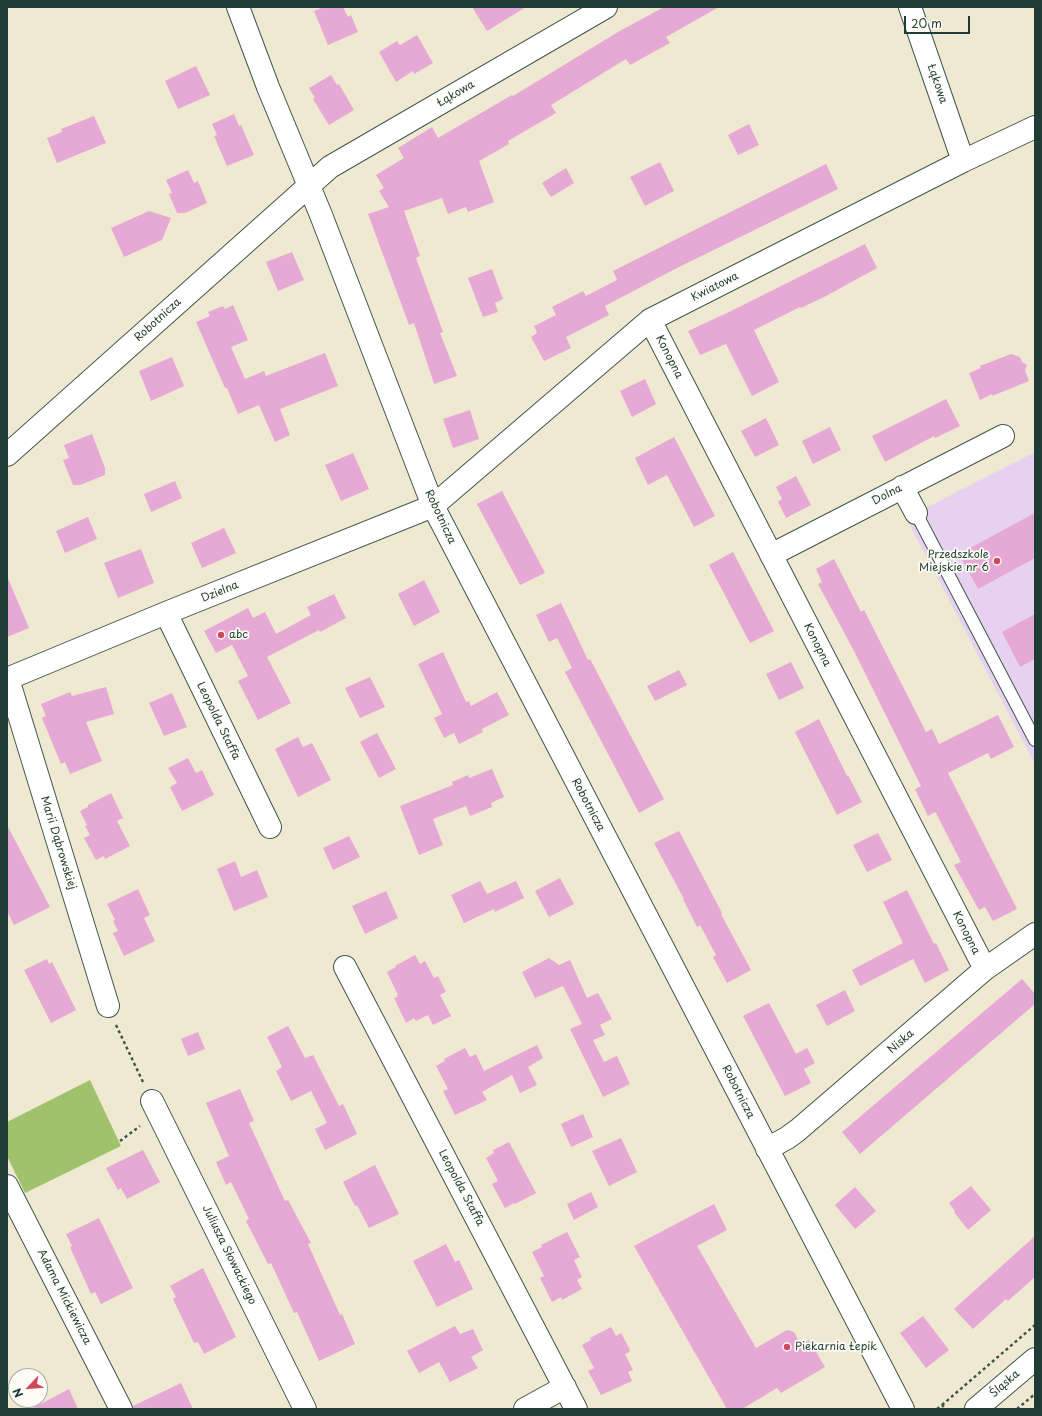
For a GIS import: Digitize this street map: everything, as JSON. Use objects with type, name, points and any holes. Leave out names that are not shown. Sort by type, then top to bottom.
[{"type":"street","name":"Robotnicza","points":[[238,7],[268,87],[321,215],[433,506],[903,1409]]},
{"type":"street","name":"Łąkowa","points":[[308,185],[330,167],[606,7]]},
{"type":"street","name":"Łąkowa","points":[[910,7],[963,161]]},
{"type":"street","name":"Kwiatowa","points":[[433,506],[650,320],[963,161],[1035,127]]},
{"type":"street","name":"Robotnicza","points":[[7,455],[298,197],[308,185]]},
{"type":"street","name":"Konopna","points":[[650,320],[985,969]]},
{"type":"street","name":"Dolna","points":[[771,555],[1003,436]]},
{"type":"street","points":[[902,487],[916,513]]},
{"type":"street","name":"Dzielna","points":[[8,679],[166,613],[433,506]]},
{"type":"street","name":"Leopolda Staffa","points":[[166,613],[270,827]]},
{"type":"street","name":"Marii Dąbrowskiej","points":[[8,679],[108,1006]]},
{"type":"street","name":"Niska","points":[[767,1149],[788,1138],[985,969],[1035,934]]},
{"type":"street","name":"Leopolda Staffa","points":[[345,967],[576,1409]]},
{"type":"street","name":"Juliusza Słowackiego","points":[[152,1101],[305,1409]]},
{"type":"street","name":"Adama Mickiewicza","points":[[7,1186],[120,1409]]},
{"type":"street","name":"Śląska","points":[[976,1409],[1035,1358]]},
{"type":"street","points":[[525,1409],[565,1387]]},
{"type":"lane","points":[[916,513],[1035,740]]},
{"type":"path","points":[[108,1006],[152,1101]]},
{"type":"path","points":[[937,1409],[1035,1325]]},
{"type":"path","points":[[1017,1409],[1035,1394]]},
{"type":"path","points":[[942,1405],[946,1409]]},
{"type":"shaded area","points":[[1035,452],[1035,764],[906,518]]},
{"type":"green space","points":[[90,1080],[121,1146],[25,1193],[7,1156],[7,1122]]},
{"type":"building","points":[[324,7],[343,7],[348,17],[351,15],[358,32],[328,45],[314,11]]},
{"type":"building","points":[[472,7],[526,7],[487,31]]},
{"type":"building","points":[[664,7],[719,7],[666,37],[670,43],[630,65],[626,59],[551,105],[556,113],[508,141],[509,144],[479,161],[494,202],[468,212],[466,207],[448,214],[442,198],[404,211],[420,256],[416,258],[443,332],[440,333],[457,376],[434,384],[414,323],[409,325],[368,214],[389,207],[379,191],[384,188],[376,175],[404,158],[398,148],[432,127],[438,138],[512,95],[513,96],[618,32]]},
{"type":"building","points":[[417,35],[433,63],[414,74],[413,71],[396,82],[379,52],[397,41],[400,45]]},
{"type":"building","points":[[196,66],[210,95],[178,109],[165,81]]},
{"type":"building","points":[[331,75],[337,85],[339,84],[354,110],[329,125],[313,99],[315,98],[309,88]]},
{"type":"building","points":[[234,114],[239,126],[241,125],[254,155],[227,166],[214,136],[217,135],[212,124]]},
{"type":"building","points":[[94,116],[106,143],[57,163],[47,138],[62,132],[61,129]]},
{"type":"building","points":[[749,124],[759,145],[738,155],[728,135]]},
{"type":"building","points":[[660,162],[674,191],[645,206],[630,177]]},
{"type":"building","points":[[826,164],[838,189],[677,268],[605,306],[609,315],[566,337],[571,348],[544,361],[531,337],[537,333],[534,326],[556,315],[552,307],[583,291],[586,296],[617,280],[613,271]]},
{"type":"building","points":[[566,168],[574,183],[551,197],[542,183]]},
{"type":"building","points":[[188,170],[194,183],[198,181],[207,203],[185,213],[177,213],[169,194],[172,193],[166,180]]},
{"type":"building","points":[[149,211],[171,218],[162,240],[124,257],[111,228]]},
{"type":"building","points":[[865,244],[877,268],[826,296],[754,330],[779,382],[752,396],[726,344],[700,355],[688,331]]},
{"type":"building","points":[[292,252],[304,280],[278,291],[266,262]]},
{"type":"building","points":[[492,269],[503,299],[495,303],[498,312],[483,317],[468,278]]},
{"type":"building","points":[[233,305],[248,340],[231,347],[245,379],[264,371],[266,376],[325,353],[338,386],[280,409],[290,435],[275,442],[259,405],[238,414],[196,322],[210,316],[208,312],[223,306],[225,309]]},
{"type":"building","points":[[1011,354],[1020,357],[1022,362],[1027,365],[1025,371],[1029,381],[992,396],[992,394],[980,400],[969,373],[981,368],[980,366]]},
{"type":"building","points":[[172,357],[184,386],[151,401],[139,371]]},
{"type":"building","points":[[645,379],[656,404],[632,417],[620,391]]},
{"type":"building","points":[[946,399],[960,426],[935,438],[934,436],[885,462],[872,436]]},
{"type":"building","points":[[470,410],[479,439],[453,448],[443,419]]},
{"type":"building","points":[[766,418],[779,445],[755,457],[741,431]]},
{"type":"building","points":[[830,427],[841,450],[813,464],[802,441]]},
{"type":"building","points":[[92,434],[105,468],[105,475],[80,485],[73,485],[63,460],[69,458],[64,445]]},
{"type":"building","points":[[674,437],[715,516],[694,527],[667,475],[648,485],[635,458]]},
{"type":"building","points":[[353,453],[369,489],[341,501],[325,465]]},
{"type":"building","points":[[796,476],[811,505],[786,518],[778,502],[782,499],[776,487]]},
{"type":"building","points":[[175,481],[182,498],[151,512],[144,494]]},
{"type":"building","points":[[502,491],[545,573],[520,585],[477,504]]},
{"type":"building","name":"Przedszkole Miejskie nr 6","points":[[1035,513],[1035,558],[978,589],[959,554]]},
{"type":"building","points":[[88,517],[97,539],[65,553],[56,531]]},
{"type":"building","points":[[224,528],[236,553],[202,568],[191,543]]},
{"type":"building","points":[[141,549],[154,583],[118,598],[104,563]]},
{"type":"building","points":[[733,552],[774,631],[750,643],[709,565]]},
{"type":"building","points":[[834,559],[861,612],[864,610],[926,732],[932,729],[939,744],[998,715],[1014,747],[991,759],[988,753],[948,773],[1017,909],[993,921],[985,907],[979,910],[954,865],[961,862],[936,813],[935,812],[928,816],[915,789],[921,786],[854,651],[818,584],[822,582],[816,569]]},
{"type":"building","points":[[7,576],[29,628],[7,637]]},
{"type":"building","points":[[424,580],[440,612],[414,626],[398,594]]},
{"type":"building","points":[[334,594],[346,618],[267,657],[291,703],[258,720],[238,681],[248,676],[232,645],[216,653],[204,631],[248,608],[253,618],[265,612],[276,634],[311,615],[307,607]]},
{"type":"building","points":[[561,603],[588,660],[590,659],[664,799],[639,813],[565,672],[572,668],[557,638],[549,642],[536,615]]},
{"type":"building","points":[[1035,614],[1035,659],[1020,667],[1002,632]]},
{"type":"building","points":[[443,652],[466,702],[469,701],[471,706],[497,692],[509,715],[482,729],[483,732],[459,744],[454,733],[444,738],[434,718],[442,714],[418,664]]},
{"type":"building","points":[[791,662],[804,688],[779,700],[766,674]]},
{"type":"building","points":[[679,670],[687,685],[655,701],[647,686]]},
{"type":"building","points":[[370,677],[385,707],[360,718],[345,688]]},
{"type":"building","points":[[106,687],[114,714],[86,722],[102,761],[70,774],[65,762],[61,764],[42,718],[46,716],[41,704],[70,692],[72,696]]},
{"type":"building","points":[[172,693],[187,727],[164,736],[149,703]]},
{"type":"building","points":[[819,719],[847,776],[848,775],[862,802],[837,815],[795,732]]},
{"type":"building","points":[[377,733],[396,769],[379,778],[360,742]]},
{"type":"building","points":[[298,737],[303,747],[312,743],[331,780],[298,797],[275,749]]},
{"type":"building","points":[[188,758],[196,773],[202,770],[214,795],[182,811],[170,787],[177,783],[168,768]]},
{"type":"building","points":[[492,769],[504,797],[491,803],[492,807],[470,816],[466,806],[433,819],[443,845],[419,855],[400,806],[453,785],[452,782],[468,775],[469,778]]},
{"type":"building","points":[[111,793],[123,818],[117,821],[130,846],[105,859],[104,856],[96,860],[84,838],[90,835],[80,811]]},
{"type":"building","points":[[7,825],[50,907],[14,925],[7,911]]},
{"type":"building","points":[[679,831],[751,970],[727,983],[713,957],[716,955],[700,925],[697,927],[654,843]]},
{"type":"building","points":[[878,833],[892,860],[867,872],[853,845]]},
{"type":"building","points":[[349,836],[360,857],[333,870],[323,848]]},
{"type":"building","points":[[235,861],[241,877],[257,870],[268,897],[234,911],[217,869]]},
{"type":"building","points":[[560,878],[574,904],[549,917],[535,891]]},
{"type":"building","points":[[480,881],[487,894],[516,881],[524,898],[495,912],[494,909],[464,923],[451,895]]},
{"type":"building","points":[[138,889],[150,915],[144,918],[155,941],[124,956],[113,933],[118,931],[113,921],[115,920],[107,904]]},
{"type":"building","points":[[907,890],[949,970],[925,983],[913,959],[860,986],[852,970],[903,943],[883,902]]},
{"type":"building","points":[[386,891],[398,918],[365,934],[352,906]]},
{"type":"building","points":[[415,955],[420,964],[425,961],[434,978],[438,976],[446,992],[440,995],[451,1016],[433,1025],[428,1015],[416,1021],[414,1018],[406,1023],[394,998],[398,995],[387,972]]},
{"type":"building","points":[[549,958],[559,965],[570,960],[587,998],[598,993],[612,1019],[600,1025],[605,1035],[593,1040],[604,1062],[617,1056],[630,1084],[603,1097],[570,1029],[582,1024],[563,986],[535,998],[522,972]]},
{"type":"building","points":[[47,959],[49,964],[52,962],[76,1010],[51,1023],[24,970]]},
{"type":"building","points":[[1022,979],[1035,994],[1035,1004],[860,1154],[842,1132]]},
{"type":"building","points":[[845,990],[855,1011],[827,1026],[816,1005]]},
{"type":"building","points":[[769,1003],[796,1054],[807,1048],[815,1063],[804,1069],[811,1083],[785,1096],[743,1016]]},
{"type":"building","points":[[288,1026],[305,1058],[313,1055],[339,1106],[343,1104],[357,1134],[325,1150],[315,1129],[327,1123],[311,1091],[291,1101],[276,1071],[282,1067],[267,1037]]},
{"type":"building","points":[[198,1032],[205,1049],[188,1056],[181,1039]]},
{"type":"building","points":[[537,1045],[543,1058],[528,1067],[537,1085],[520,1093],[512,1075],[482,1092],[487,1100],[455,1115],[443,1091],[448,1089],[436,1066],[445,1061],[444,1059],[465,1048],[470,1057],[476,1054],[484,1071]]},
{"type":"building","points":[[240,1089],[254,1121],[249,1123],[285,1201],[288,1200],[311,1243],[308,1244],[340,1315],[342,1314],[355,1344],[319,1361],[297,1312],[294,1313],[271,1263],[268,1264],[246,1221],[249,1219],[231,1182],[226,1185],[216,1162],[229,1156],[206,1103]]},
{"type":"building","points":[[583,1114],[593,1137],[571,1147],[561,1124]]},
{"type":"building","points":[[621,1138],[637,1172],[609,1186],[592,1151]]},
{"type":"building","points":[[509,1142],[536,1193],[505,1208],[492,1184],[498,1181],[486,1158],[494,1153],[493,1150]]},
{"type":"building","points":[[143,1150],[160,1182],[127,1199],[121,1188],[118,1190],[106,1168]]},
{"type":"building","points":[[375,1165],[399,1214],[369,1228],[357,1205],[355,1206],[343,1182]]},
{"type":"building","points":[[971,1186],[991,1210],[968,1230],[949,1203]]},
{"type":"building","points":[[855,1187],[876,1211],[855,1229],[835,1205]]},
{"type":"building","points":[[591,1192],[598,1207],[574,1220],[567,1204]]},
{"type":"building","points":[[714,1204],[727,1230],[697,1246],[756,1348],[787,1330],[794,1332],[801,1345],[809,1340],[825,1367],[781,1393],[777,1388],[742,1409],[727,1409],[634,1246]]},
{"type":"building","points":[[99,1218],[133,1288],[101,1304],[95,1292],[91,1294],[70,1247],[72,1246],[66,1234]]},
{"type":"building","points":[[567,1232],[580,1257],[574,1260],[582,1277],[577,1280],[582,1289],[562,1300],[561,1297],[552,1302],[540,1278],[544,1276],[532,1252],[542,1247],[541,1245]]},
{"type":"building","points":[[1035,1236],[1035,1277],[1008,1301],[1006,1299],[973,1329],[954,1309]]},
{"type":"building","points":[[446,1244],[455,1262],[459,1260],[473,1289],[437,1307],[413,1261]]},
{"type":"building","points":[[203,1268],[236,1337],[204,1354],[198,1342],[194,1343],[173,1299],[176,1297],[170,1286]]},
{"type":"building","points":[[923,1316],[949,1350],[926,1368],[900,1333]]},
{"type":"building","points":[[455,1326],[460,1334],[473,1329],[483,1350],[471,1357],[478,1368],[450,1382],[439,1362],[419,1373],[407,1351]]},
{"type":"building","points":[[611,1327],[616,1336],[621,1333],[630,1350],[630,1352],[625,1354],[633,1370],[628,1372],[632,1381],[601,1395],[588,1371],[594,1368],[582,1345],[591,1340],[590,1338]]},
{"type":"building","points":[[181,1383],[193,1409],[133,1409],[133,1406]]},
{"type":"building","points":[[69,1389],[78,1409],[31,1409],[48,1408],[48,1400]]},
{"type":"place","name":"Przedszkole Miejskie nr 6","points":[[997,561]]},
{"type":"place","name":"abc","points":[[221,635]]},
{"type":"place","name":"Piekarnia Łepik","points":[[787,1347]]}]
